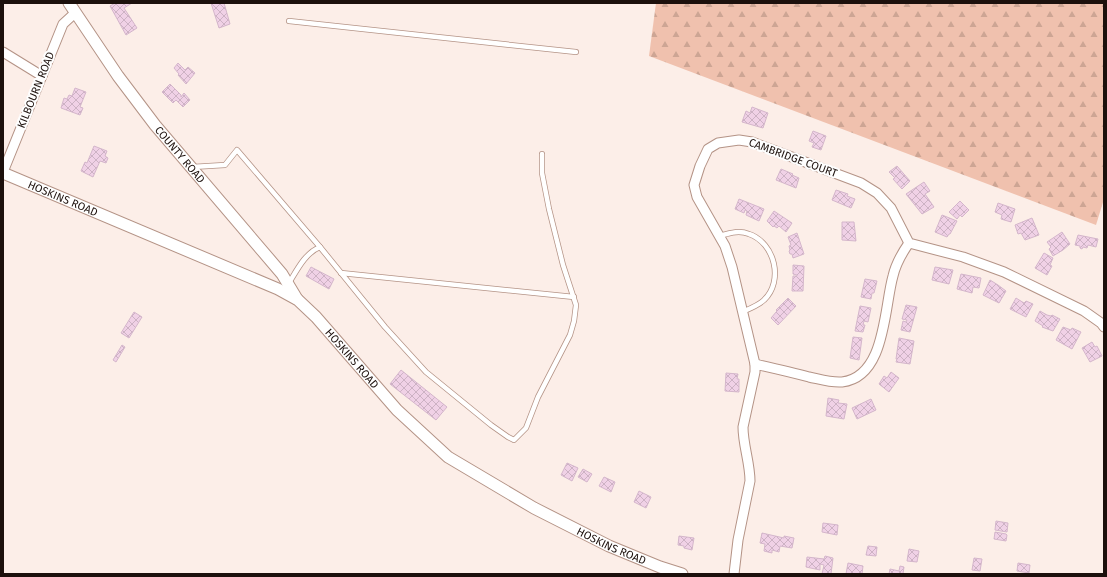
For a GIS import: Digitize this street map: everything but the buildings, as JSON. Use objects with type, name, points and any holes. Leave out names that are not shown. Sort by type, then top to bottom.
[{"type":"street","name":"COUNTY ROAD","points":[[69,3],[118,76],[155,125],[282,274],[298,300]]},
{"type":"street","name":"KILBOURN ROAD","points":[[3,172],[62,24],[75,13]]},
{"type":"street","points":[[3,52],[42,76]]},
{"type":"street","name":"CAMBRIDGE COURT","points":[[734,574],[738,540],[750,481],[743,427],[756,372],[732,267],[725,246],[697,197],[694,185],[700,166],[708,149],[718,143],[739,140],[752,142],[853,181],[877,193],[891,208],[909,243]]},
{"type":"street","name":"HOSKINS ROAD","points":[[3,172],[278,289],[298,300],[316,316],[397,410],[448,457],[534,508],[609,546],[654,565],[682,574]]},
{"type":"street","points":[[755,364],[825,380],[841,382],[858,376],[873,360],[882,334],[892,277],[899,257],[909,243],[963,257],[1004,272],[1084,311],[1104,327]]},
{"type":"lane","points":[[289,21],[576,52]]},
{"type":"lane","points":[[191,167],[225,165],[237,150],[320,247],[385,327],[426,372],[491,425],[514,440],[526,428],[538,397],[570,335],[576,305],[563,265],[542,173],[542,154]]},
{"type":"lane","points":[[719,236],[735,232],[751,234],[766,245],[774,262],[776,273],[771,291],[764,301],[742,312]]},
{"type":"lane","points":[[288,284],[304,260],[314,249],[320,247]]},
{"type":"lane","points":[[341,273],[574,297]]},
{"type":"green space","points":[[656,3],[1104,3],[1104,199],[1096,225],[649,56]]}]
